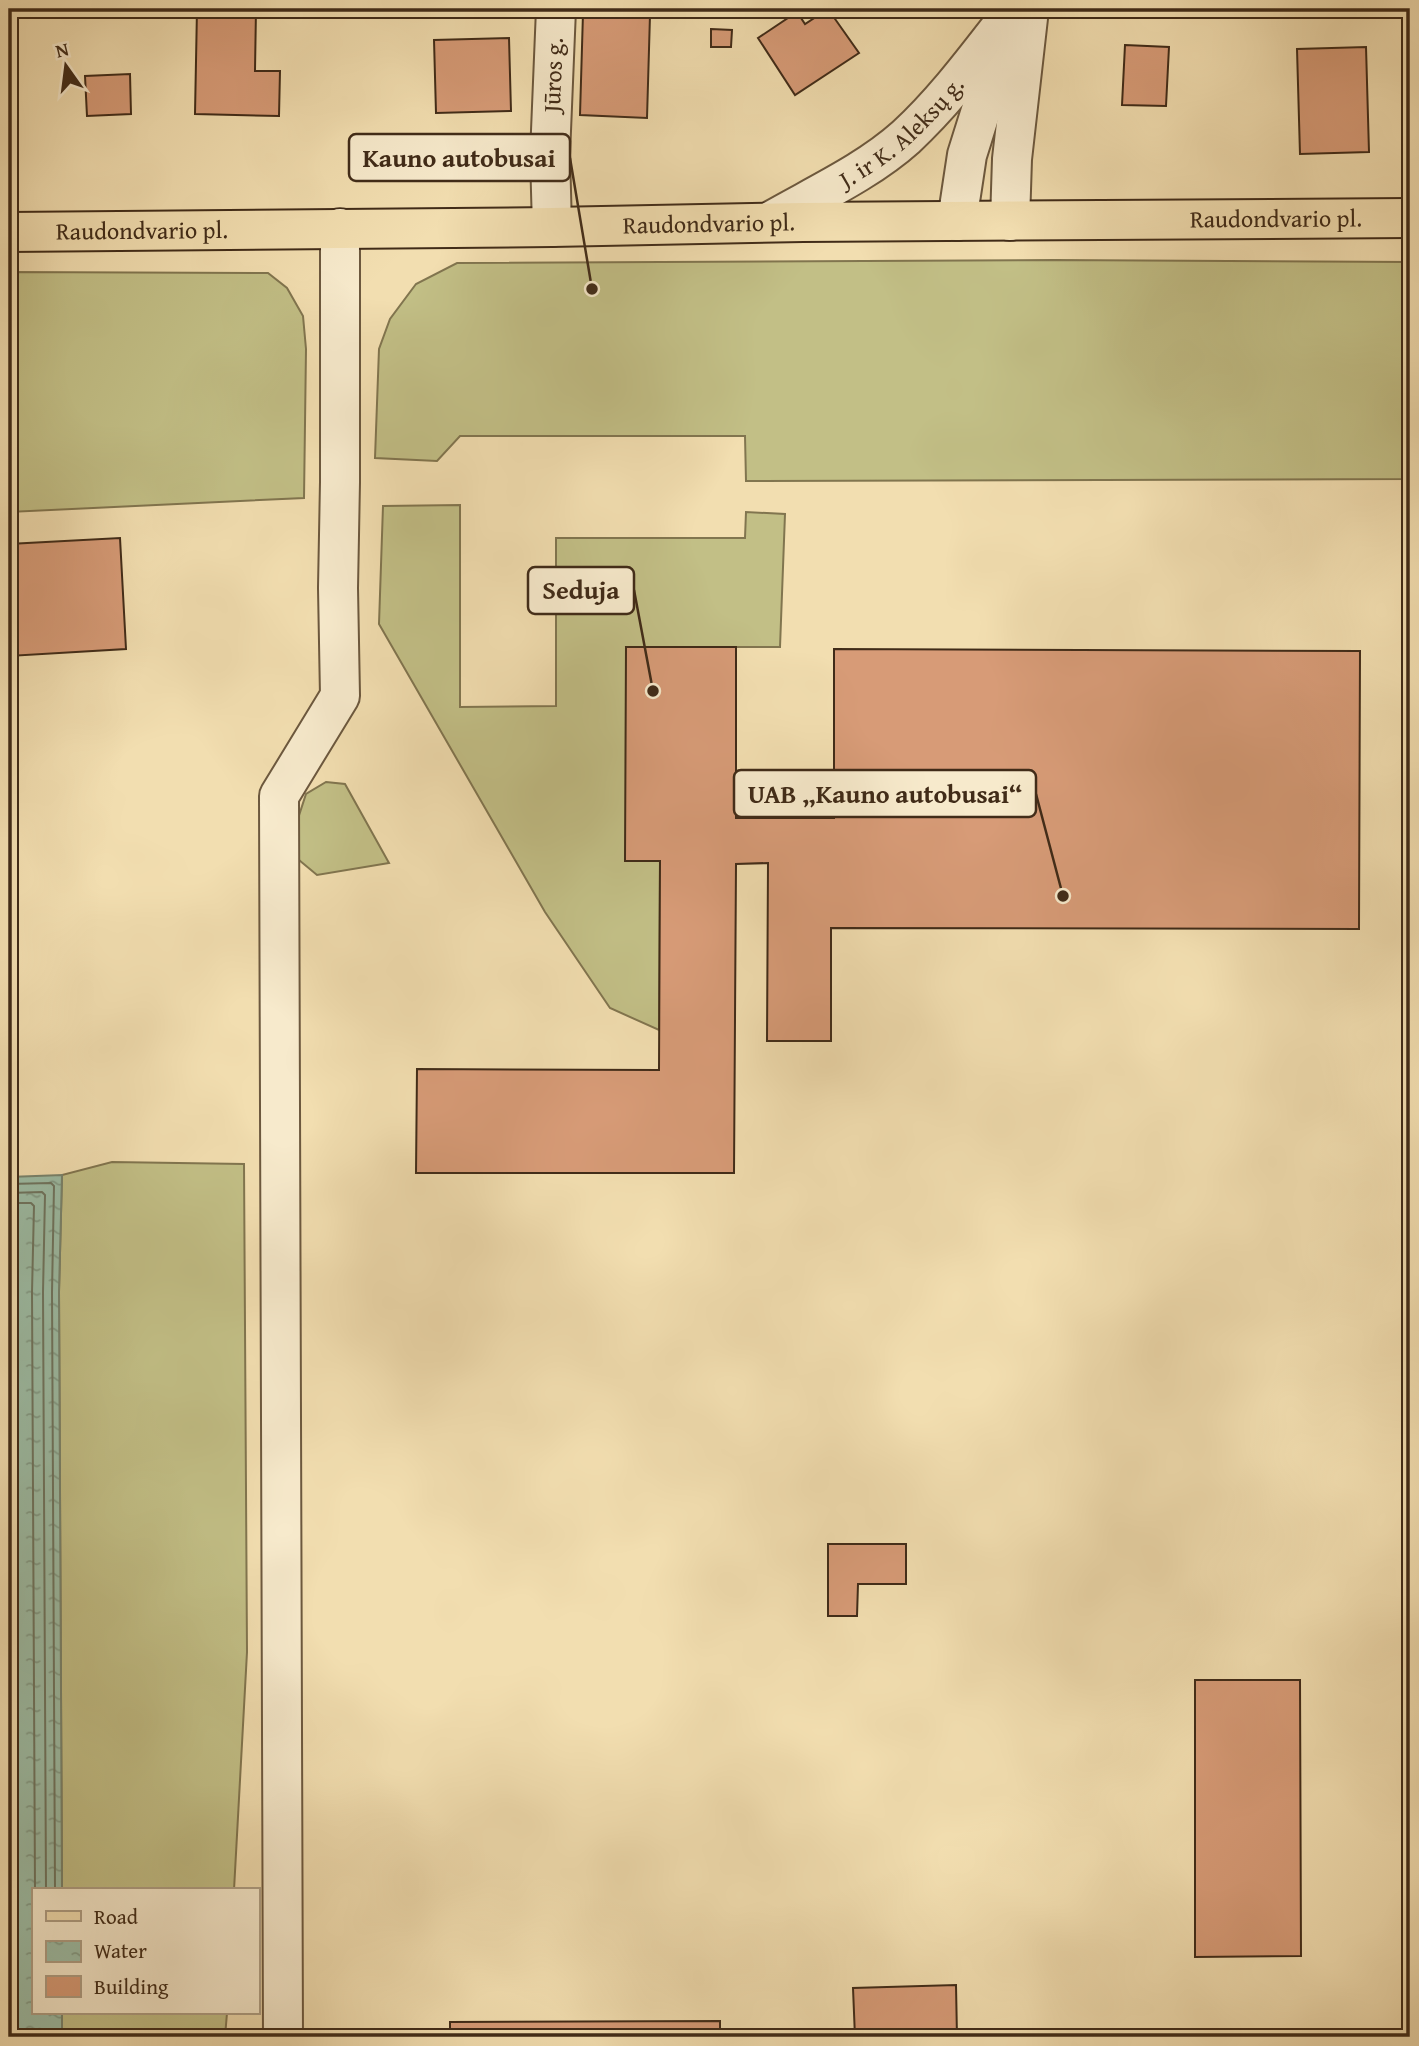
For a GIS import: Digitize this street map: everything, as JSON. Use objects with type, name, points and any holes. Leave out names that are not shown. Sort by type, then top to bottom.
[{"type":"main road","name":"Raudondvario pl.","points":[[9,232],[552,227],[769,222],[1410,218]]},
{"type":"street","name":"Jūros g.","points":[[552,227],[550,155],[556,9]]},
{"type":"street","name":"J. ir K. Aleksų g.","points":[[957,221],[968,155],[1018,10]]},
{"type":"street","name":"J. ir K. Aleksų g.","points":[[769,222],[876,160],[906,137],[950,93],[1018,10]]},
{"type":"street","points":[[1010,221],[1018,10]]},
{"type":"street","points":[[284,2037],[279,796],[340,696],[340,228]]},
{"type":"shaded area","points":[[1055,260],[1410,262],[1410,479],[746,481],[745,436],[460,436],[437,461],[375,458],[379,349],[390,319],[416,284],[457,263]]},
{"type":"shaded area","points":[[9,272],[268,273],[287,288],[303,316],[306,349],[304,498],[9,512]]},
{"type":"shaded area","points":[[460,505],[460,707],[556,706],[556,538],[745,538],[746,512],[785,514],[780,647],[626,647],[660,861],[659,1030],[610,1008],[545,912],[379,624],[383,506]]},
{"type":"shaded area","points":[[326,782],[345,784],[389,863],[317,875],[293,855],[292,837],[306,794]]},
{"type":"shaded area","points":[[112,1162],[244,1164],[247,1652],[234,1888],[62,1888],[59,1292],[62,1175]]},
{"type":"shaded area","points":[[62,2014],[227,2014],[225,2037],[62,2037]]},
{"type":"water","points":[[62,1175],[59,1292],[62,1888],[32,1888],[32,2014],[62,2014],[62,2037],[9,2037],[9,1177]]},
{"type":"building","points":[[197,9],[256,9],[255,71],[280,71],[279,116],[195,114]]},
{"type":"building","points":[[638,9],[693,9],[693,16],[638,13]]},
{"type":"building","points":[[828,9],[859,53],[795,95],[758,38],[797,12],[805,24]]},
{"type":"building","points":[[583,13],[650,15],[647,118],[580,115]]},
{"type":"building","points":[[711,29],[732,30],[731,47],[711,47]]},
{"type":"building","points":[[509,38],[511,111],[436,113],[434,40]]},
{"type":"building","points":[[1125,45],[1169,47],[1166,106],[1122,105]]},
{"type":"building","points":[[1366,47],[1369,152],[1300,154],[1297,49]]},
{"type":"building","points":[[130,74],[131,114],[87,116],[85,76]]},
{"type":"building","points":[[120,538],[126,649],[9,656],[9,544]]},
{"type":"building","points":[[626,647],[736,647],[736,818],[834,818],[834,649],[1360,651],[1359,929],[831,928],[831,1041],[767,1041],[768,863],[736,864],[734,1173],[416,1173],[417,1069],[659,1070],[660,861],[625,861]]},
{"type":"building","points":[[828,1544],[906,1544],[906,1584],[858,1584],[857,1616],[828,1616]]},
{"type":"building","points":[[1195,1680],[1300,1680],[1301,1956],[1195,1957]]},
{"type":"building","points":[[956,1985],[957,2037],[855,2037],[853,1988]]},
{"type":"building","points":[[720,2021],[720,2037],[450,2037],[450,2022]]},
{"type":"place","name":"Kauno autobusai","points":[[592,289]]},
{"type":"place","name":"Seduja","points":[[653,691]]},
{"type":"place","name":"UAB „Kauno autobusai“","points":[[1063,896]]}]
